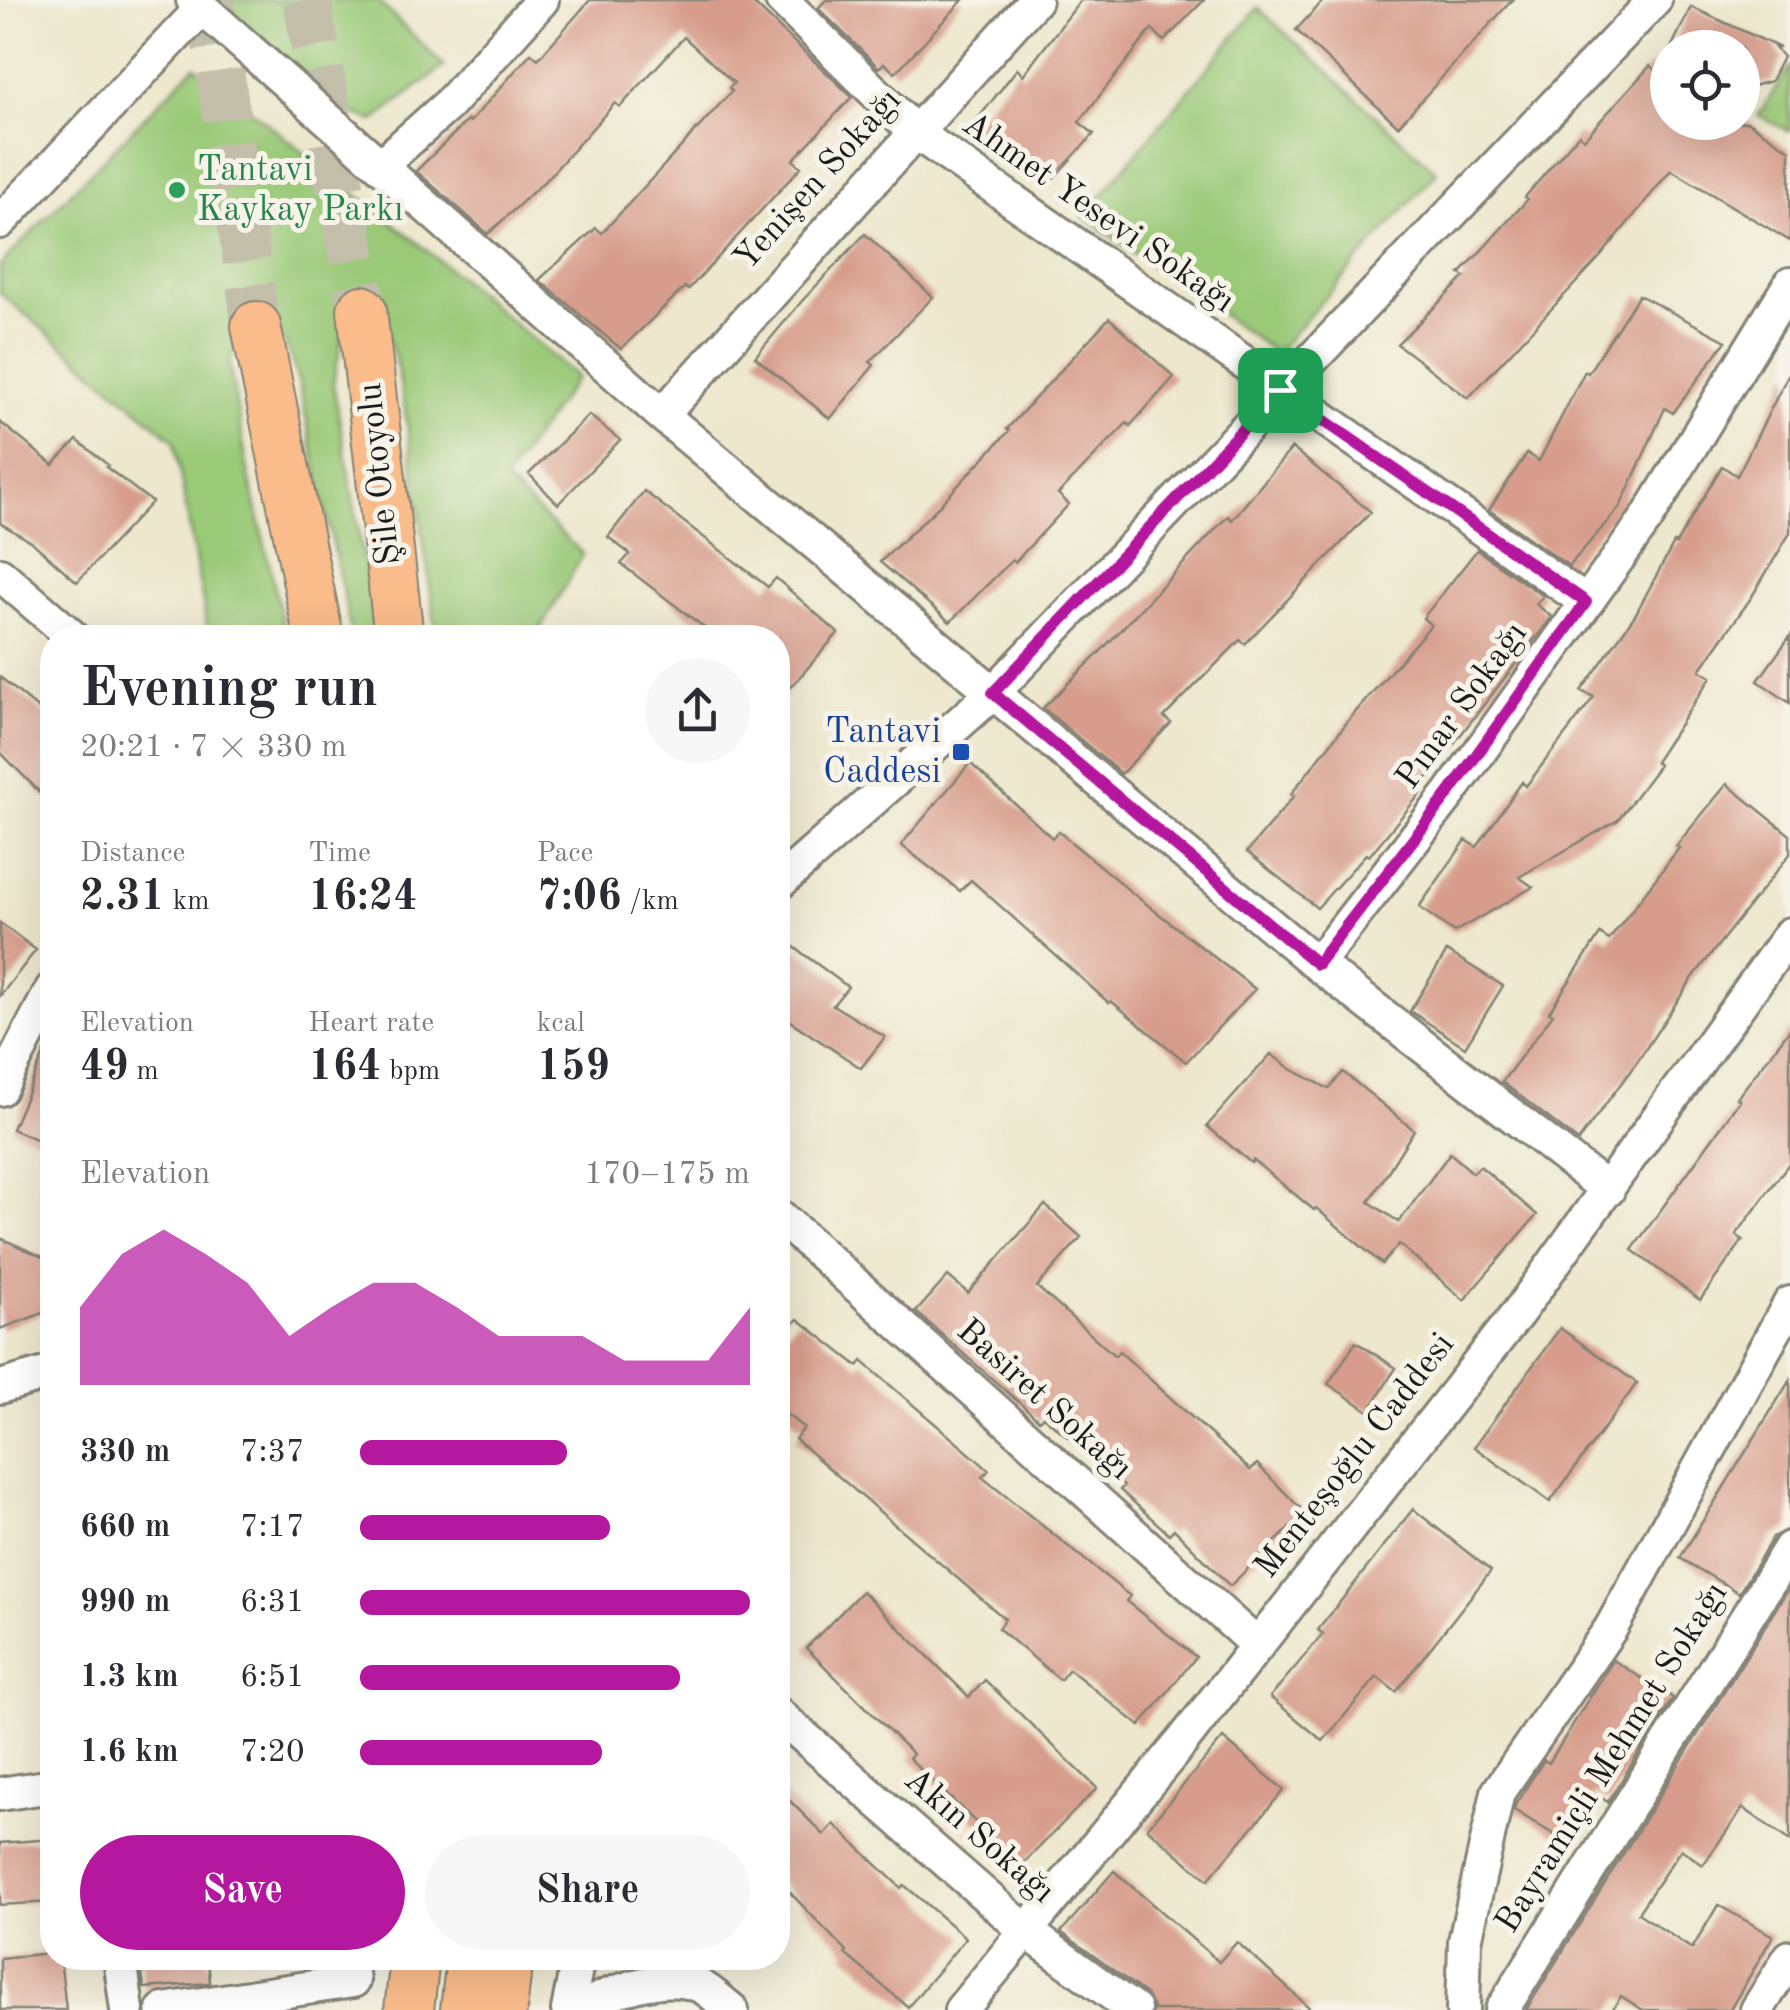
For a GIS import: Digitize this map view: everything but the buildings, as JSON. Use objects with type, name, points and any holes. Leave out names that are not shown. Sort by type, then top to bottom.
[{"type":"highway","name":"Şile Otoyolu","points":[[362,310],[397,625]]},
{"type":"highway","points":[[256,326],[316,625]]},
{"type":"highway","points":[[409,2010],[413,1970]]},
{"type":"highway","points":[[465,2010],[470,1970]]},
{"type":"highway","points":[[502,2010],[507,1970]]},
{"type":"street","points":[[382,165],[448,104],[542,0]]},
{"type":"street","name":"Ahmet Yesevi Sokağı","points":[[782,0],[915,132],[1586,602]]},
{"type":"street","name":"Yenişen Sokağı","points":[[662,415],[1035,0]]},
{"type":"street","points":[[790,873],[993,693],[1655,0]]},
{"type":"street","points":[[0,222],[198,4],[662,415],[1317,964],[1608,1190]]},
{"type":"street","name":"Pınar Sokağı","points":[[1317,964],[1450,792],[1647,518],[1790,284]]},
{"type":"street","points":[[0,574],[59,625]]},
{"type":"street","name":"Menteşoğlu Caddesi","points":[[961,2010],[1258,1646],[1518,1313],[1790,934]]},
{"type":"street","points":[[0,1090],[40,1012]]},
{"type":"street","name":"Basiret Sokağı","points":[[790,1225],[1258,1646]]},
{"type":"street","points":[[1463,2010],[1465,1941],[1498,1792],[1611,1628],[1790,1303]]},
{"type":"street","points":[[0,1387],[40,1375]]},
{"type":"street","name":"Bayramiçli Mehmet Sokağı","points":[[1502,2010],[1788,1555]]},
{"type":"street","name":"Akın Sokağı","points":[[790,1724],[1026,1931],[1134,2010]]},
{"type":"street","points":[[0,1794],[40,1788]]},
{"type":"street","points":[[1757,2010],[1790,1958]]},
{"type":"street","points":[[122,1970],[127,2010]]},
{"type":"street","points":[[163,2010],[354,1981],[352,1970]]},
{"type":"street","points":[[568,2010],[576,1970]]},
{"type":"street","points":[[704,1970],[743,2010]]},
{"type":"street","points":[[576,2010],[609,1993],[654,1981],[698,1985],[732,2010]]},
{"type":"green space","points":[[211,0],[377,0],[444,66],[374,121],[330,106]]},
{"type":"green space","points":[[1258,8],[1437,172],[1276,353],[1083,217]]},
{"type":"green space","points":[[195,66],[418,243],[577,377],[504,480],[583,554],[543,625],[435,625],[404,403],[394,354],[381,322],[345,324],[333,383],[375,625],[349,625],[299,383],[286,343],[271,330],[242,336],[229,362],[248,472],[283,625],[207,625],[174,440],[0,293],[0,265]]},
{"type":"green space","points":[[1790,67],[1790,132],[1760,116]]},
{"type":"tunnel","points":[[210,0],[256,326]]},
{"type":"tunnel","points":[[307,0],[362,310]]},
{"type":"place","name":"Tantavi Kaykay Parkı","points":[[177,190]]},
{"type":"place","name":"Tantavi Caddesi","points":[[961,752]]},
{"type":"route","points":[[1280,390],[1586,602],[1450,792],[1317,964],[993,693],[1280,390]]}]
